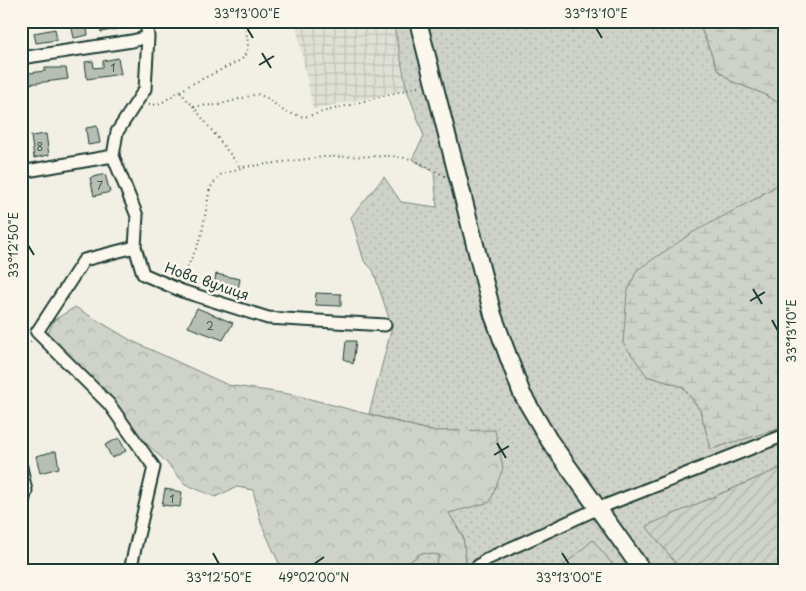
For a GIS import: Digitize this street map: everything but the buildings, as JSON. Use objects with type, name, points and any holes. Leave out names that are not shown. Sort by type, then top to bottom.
[{"type":"street","points":[[21,172],[113,156],[117,132],[145,89],[148,37],[146,21]]},
{"type":"street","points":[[418,21],[493,314],[522,394],[549,440],[642,570]]},
{"type":"street","points":[[21,58],[148,37]]},
{"type":"street","name":"Нова вулиця","points":[[113,156],[137,216],[135,247],[143,274],[171,286],[268,318],[385,325]]},
{"type":"street","points":[[130,570],[154,467],[109,404],[37,332],[84,260],[135,247]]},
{"type":"street","points":[[473,570],[487,559],[599,508],[785,435]]},
{"type":"street","points":[[21,467],[26,491],[21,509]]},
{"type":"path","points":[[140,95],[146,103],[154,106],[162,104],[180,92],[241,60],[247,54],[249,43],[244,21]]},
{"type":"path","points":[[193,106],[218,105],[257,94],[267,98],[285,112],[304,117],[433,82]]},
{"type":"path","points":[[180,92],[241,168]]},
{"type":"path","points":[[171,286],[186,270],[201,238],[210,188],[220,176],[241,168],[323,157],[392,156],[412,159],[459,183]]},
{"type":"shaded area","points":[[295,21],[393,21],[407,90],[313,109]]},
{"type":"green space","points":[[393,21],[698,21],[718,70],[731,81],[764,94],[785,107],[785,180],[755,199],[647,376],[683,387],[700,410],[711,449],[785,427],[785,466],[647,526],[681,570],[617,570],[593,541],[558,570],[453,570],[466,562],[463,537],[448,513],[495,431],[432,431],[369,414],[392,327],[373,270],[364,261],[351,217],[384,177],[401,202],[437,207],[434,172],[412,159],[424,136],[407,90]]},
{"type":"green space","points":[[698,21],[785,21],[785,107],[764,94],[731,81],[718,70]]},
{"type":"green space","points":[[785,180],[785,427],[711,449],[700,410],[683,387],[647,376],[623,343],[627,293],[637,270],[692,233],[755,199]]},
{"type":"green space","points":[[75,307],[132,341],[228,385],[295,395],[432,431],[495,430],[503,468],[490,502],[449,513],[463,537],[466,562],[453,570],[433,570],[440,555],[421,553],[399,570],[282,570],[261,523],[253,490],[237,487],[215,497],[185,484],[166,462],[43,345],[54,320]]},
{"type":"green space","points":[[785,466],[785,570],[681,570],[646,526]]},
{"type":"green space","points":[[593,540],[617,570],[558,570]]},
{"type":"green space","points":[[421,553],[440,555],[433,570],[399,570]]}]
